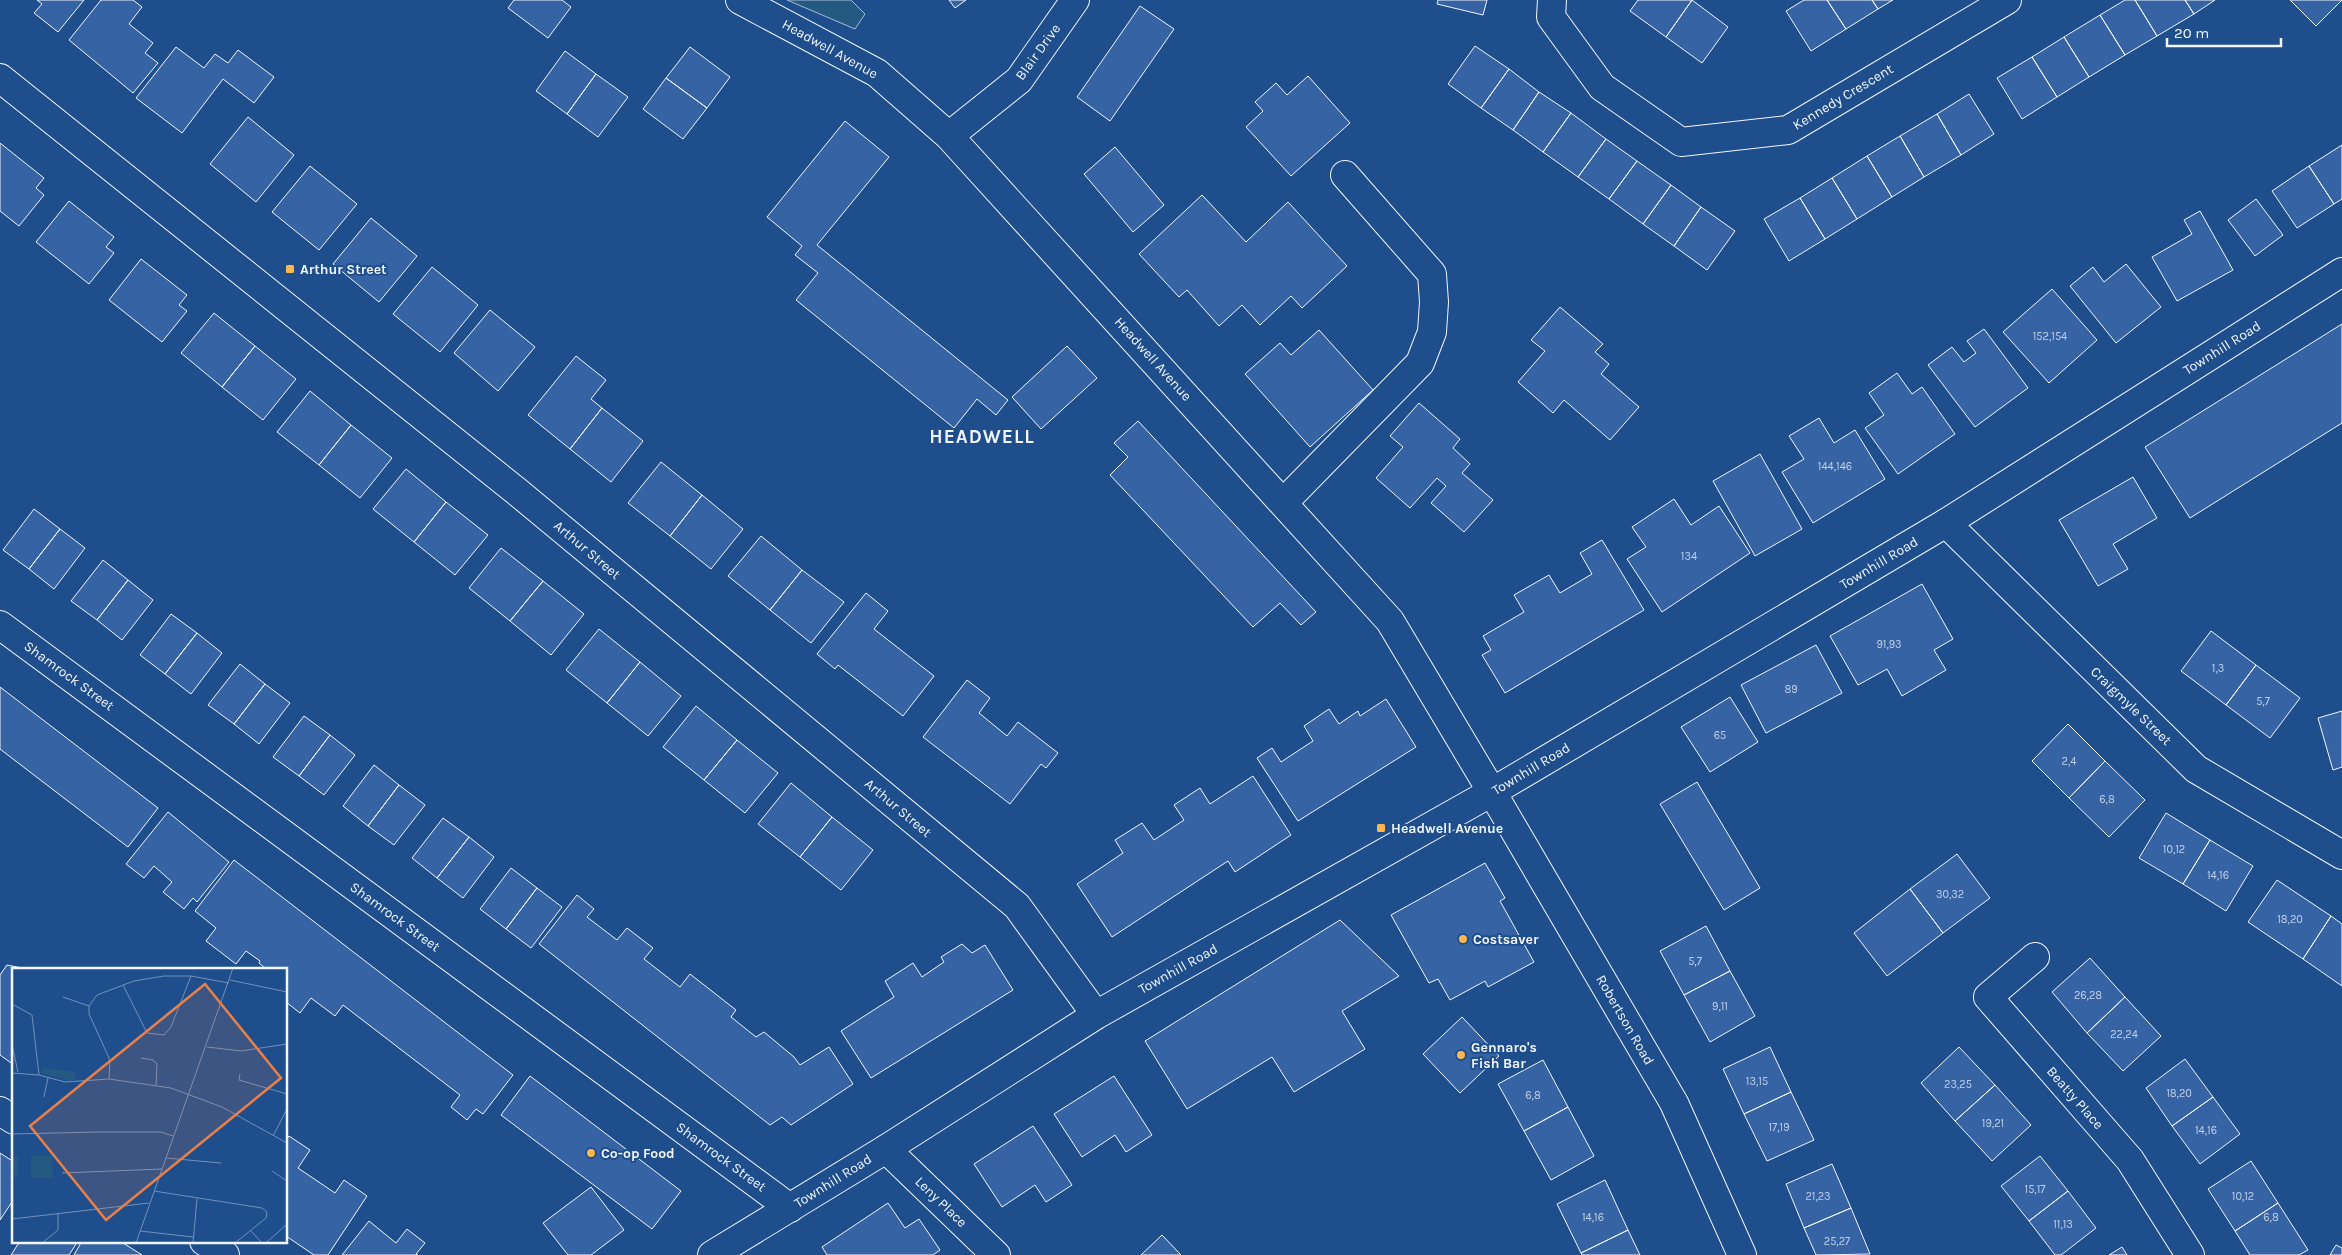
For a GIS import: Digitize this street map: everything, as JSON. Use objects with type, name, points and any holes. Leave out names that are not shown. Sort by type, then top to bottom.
[{"type":"street","name":"Headwell Avenue","points":[[740,0],[877,73],[948,136],[1390,621],[1492,792]]},
{"type":"street","name":"Blair Drive","points":[[948,136],[1019,80],[1075,0]]},
{"type":"street","name":"Kennedy Crescent","points":[[1552,0],[1551,17],[1602,88],[1681,142],[1788,130],[2007,0]]},
{"type":"street","name":"Arthur Street","points":[[0,78],[515,490],[1017,906],[1096,1015]]},
{"type":"street","points":[[1283,503],[1420,363],[1432,332],[1434,302],[1432,274],[1345,176]]},
{"type":"street","name":"Townhill Road","points":[[712,1255],[886,1149],[1096,1015],[1492,792],[1946,523],[2342,272]]},
{"type":"street","name":"Craigmyle Street","points":[[1946,523],[2196,769],[2342,854]]},
{"type":"street","name":"Shamrock Street","points":[[0,625],[790,1208]]},
{"type":"street","name":"Robertson Road","points":[[1492,792],[1674,1103],[1742,1255]]},
{"type":"street","name":"Beatty Place","points":[[2034,957],[1988,997],[2130,1160],[2190,1255]]},
{"type":"street","points":[[0,1111],[12,1119]]},
{"type":"street","name":"Leny Place","points":[[886,1149],[996,1255]]},
{"type":"street","points":[[206,1242],[225,1255]]},
{"type":"shaded area","points":[[787,0],[851,0],[865,14],[855,29]]},
{"type":"building","points":[[37,0],[84,0],[58,32],[34,13],[42,4]]},
{"type":"building","points":[[101,0],[133,0],[142,7],[129,24],[153,43],[145,53],[158,63],[133,93],[69,40]]},
{"type":"building","points":[[514,0],[562,0],[571,7],[548,38],[508,8]]},
{"type":"building","points":[[949,0],[966,0],[955,8]]},
{"type":"building","points":[[1438,0],[1487,0],[1483,15],[1437,4]]},
{"type":"building","points":[[1638,0],[1692,0],[1666,37],[1630,11]]},
{"type":"building","points":[[1692,0],[1728,27],[1702,63],[1666,37]]},
{"type":"building","points":[[1804,0],[1827,0],[1846,29],[1811,51],[1786,11]]},
{"type":"building","points":[[1827,0],[1872,0],[1878,9],[1846,29]]},
{"type":"building","points":[[1872,0],[1893,0],[1878,9]]},
{"type":"building","points":[[2125,0],[2135,0],[2157,36],[2125,55],[2100,15]]},
{"type":"building","points":[[2135,0],[2185,0],[2194,14],[2157,36]]},
{"type":"building","points":[[2185,0],[2215,0],[2194,14]]},
{"type":"building","points":[[2290,0],[2342,0],[2316,26]]},
{"type":"building","points":[[1140,6],[1174,29],[1110,121],[1077,97]]},
{"type":"building","points":[[2100,15],[2125,55],[2089,77],[2064,37]]},
{"type":"building","points":[[2064,37],[2089,77],[2057,97],[2032,57]]},
{"type":"building","points":[[1475,46],[1509,69],[1481,108],[1448,84]]},
{"type":"building","points":[[176,47],[204,68],[215,54],[228,63],[238,50],[274,77],[254,103],[223,79],[182,133],[136,98]]},
{"type":"building","points":[[690,47],[730,77],[707,108],[666,78]]},
{"type":"building","points":[[565,51],[596,74],[567,114],[536,91]]},
{"type":"building","points":[[2032,57],[2057,97],[2022,119],[1997,78]]},
{"type":"building","points":[[1509,69],[1539,92],[1513,130],[1481,108]]},
{"type":"building","points":[[596,74],[628,97],[598,137],[567,114]]},
{"type":"building","points":[[1308,76],[1350,123],[1291,176],[1246,127],[1263,111],[1255,102],[1276,83],[1287,95]]},
{"type":"building","points":[[666,78],[707,108],[683,139],[643,109]]},
{"type":"building","points":[[1539,92],[1571,113],[1543,152],[1513,130]]},
{"type":"building","points":[[1969,94],[1994,134],[1961,155],[1937,114]]},
{"type":"building","points":[[1571,113],[1606,139],[1578,177],[1543,152]]},
{"type":"building","points":[[1937,114],[1961,155],[1924,177],[1900,136]]},
{"type":"building","points":[[248,117],[294,155],[256,202],[210,164]]},
{"type":"building","points":[[845,121],[889,157],[817,245],[1008,400],[996,415],[977,399],[954,428],[796,300],[818,273],[795,255],[802,246],[767,217]]},
{"type":"building","points":[[1900,136],[1924,177],[1892,197],[1867,156]]},
{"type":"building","points":[[1606,139],[1637,161],[1609,199],[1578,177]]},
{"type":"building","points":[[0,143],[44,178],[36,188],[44,195],[19,226],[0,211]]},
{"type":"building","points":[[2342,145],[2342,199],[2334,204],[2309,166]]},
{"type":"building","points":[[1115,147],[1164,205],[1133,232],[1084,174]]},
{"type":"building","points":[[1867,156],[1892,197],[1857,219],[1832,178]]},
{"type":"building","points":[[1637,161],[1671,185],[1643,224],[1609,199]]},
{"type":"building","points":[[310,166],[357,204],[319,250],[272,212]]},
{"type":"building","points":[[2309,166],[2334,204],[2297,228],[2272,191]]},
{"type":"building","points":[[1832,178],[1857,219],[1825,239],[1800,198]]},
{"type":"building","points":[[1671,185],[1701,207],[1674,246],[1643,224]]},
{"type":"building","points":[[1202,195],[1246,242],[1288,202],[1347,266],[1302,308],[1291,296],[1260,325],[1242,305],[1219,326],[1187,290],[1179,297],[1139,254]]},
{"type":"building","points":[[1800,198],[1825,239],[1789,261],[1764,219]]},
{"type":"building","points":[[2256,199],[2283,235],[2255,256],[2228,220]]},
{"type":"building","points":[[69,201],[114,237],[106,247],[114,253],[89,284],[36,242]]},
{"type":"building","points":[[1701,207],[1735,231],[1707,270],[1674,246]]},
{"type":"building","points":[[2200,211],[2233,270],[2177,301],[2152,257],[2192,234],[2184,220]]},
{"type":"building","points":[[371,218],[417,256],[379,302],[333,264]]},
{"type":"building","points":[[141,259],[187,295],[179,305],[187,311],[162,342],[109,300]]},
{"type":"building","points":[[2126,264],[2161,307],[2116,343],[2070,286],[2093,267],[2104,282]]},
{"type":"building","points":[[432,267],[478,305],[440,352],[393,314]]},
{"type":"building","points":[[2052,289],[2097,340],[2049,383],[2003,332]]},
{"type":"building","points":[[1560,307],[1603,344],[1595,352],[1609,364],[1601,374],[1639,407],[1610,440],[1564,400],[1553,413],[1518,382],[1545,351],[1531,340]]},
{"type":"building","points":[[490,310],[535,347],[498,391],[454,353]]},
{"type":"building","points":[[214,313],[255,346],[222,387],[181,353]]},
{"type":"building","points":[[2342,324],[2342,423],[2190,518],[2145,447]]},
{"type":"building","points":[[1984,329],[2028,388],[1975,427],[1928,365],[1952,347],[1964,362],[1976,353],[1967,341]]},
{"type":"building","points":[[1319,330],[1373,390],[1310,447],[1245,374],[1280,343],[1291,355]]},
{"type":"building","points":[[255,346],[296,379],[263,420],[222,387]]},
{"type":"building","points":[[1067,346],[1097,378],[1041,429],[1012,397]]},
{"type":"building","points":[[576,356],[606,380],[591,399],[602,408],[570,449],[528,415]]},
{"type":"building","points":[[1897,373],[1912,394],[1922,387],[1955,434],[1898,474],[1865,428],[1884,415],[1869,393]]},
{"type":"building","points":[[310,391],[351,425],[319,465],[277,432]]},
{"type":"building","points":[[1419,403],[1460,439],[1453,448],[1470,464],[1462,473],[1493,500],[1464,532],[1431,503],[1446,486],[1437,478],[1410,508],[1376,478],[1403,447],[1390,436]]},
{"type":"building","points":[[602,408],[643,441],[611,482],[570,449]]},
{"type":"building","points":[[1819,418],[1834,443],[1855,430],[1885,479],[1813,523],[1782,472],[1804,459],[1789,436]]},
{"type":"building","points":[[1138,421],[1316,612],[1301,625],[1280,603],[1253,627],[1110,475],[1128,457],[1114,443]]},
{"type":"building","points":[[351,425],[392,458],[360,498],[319,465]]},
{"type":"building","points":[[1760,454],[1802,529],[1755,556],[1713,481]]},
{"type":"building","points":[[661,462],[702,495],[670,536],[628,503]]},
{"type":"building","points":[[406,469],[446,502],[414,542],[373,509]]},
{"type":"building","points":[[2133,477],[2157,518],[2113,544],[2128,569],[2098,586],[2059,520]]},
{"type":"building","points":[[702,495],[743,529],[711,569],[670,536]]},
{"type":"building","points":[[1674,499],[1691,525],[1719,506],[1750,553],[1662,612],[1627,559],[1646,547],[1632,527]]},
{"type":"building","points":[[446,502],[488,535],[455,575],[414,542]]},
{"type":"building","points":[[34,509],[60,529],[29,569],[3,550]]},
{"type":"building","points":[[60,529],[85,548],[54,589],[29,569]]},
{"type":"building","points":[[761,536],[802,570],[770,610],[728,576]]},
{"type":"building","points":[[1602,540],[1644,610],[1505,693],[1482,655],[1491,650],[1483,636],[1524,612],[1514,595],[1549,575],[1560,593],[1592,574],[1580,553]]},
{"type":"building","points":[[501,548],[543,581],[510,621],[469,588]]},
{"type":"building","points":[[103,560],[128,580],[97,620],[71,601]]},
{"type":"building","points":[[802,570],[844,602],[811,643],[770,610]]},
{"type":"building","points":[[128,580],[153,600],[122,640],[97,620]]},
{"type":"building","points":[[543,581],[584,614],[551,655],[510,621]]},
{"type":"building","points":[[1922,584],[1953,639],[1934,650],[1946,670],[1902,696],[1887,669],[1858,685],[1830,636]]},
{"type":"building","points":[[866,593],[888,611],[874,629],[934,676],[903,716],[838,665],[835,669],[817,654]]},
{"type":"building","points":[[171,614],[197,633],[165,674],[140,655]]},
{"type":"building","points":[[599,629],[640,662],[607,703],[566,670]]},
{"type":"building","points":[[2211,631],[2256,665],[2226,705],[2181,671]]},
{"type":"building","points":[[197,633],[222,653],[191,694],[165,674]]},
{"type":"building","points":[[1816,645],[1842,693],[1766,733],[1741,685]]},
{"type":"building","points":[[640,662],[681,696],[648,736],[607,703]]},
{"type":"building","points":[[240,664],[265,684],[234,724],[208,705]]},
{"type":"building","points":[[2256,665],[2300,698],[2270,738],[2226,705]]},
{"type":"building","points":[[967,680],[990,698],[979,713],[1007,736],[1018,722],[1058,753],[1046,768],[1041,764],[1010,804],[923,737]]},
{"type":"building","points":[[265,684],[290,703],[259,744],[234,724]]},
{"type":"building","points":[[0,687],[158,808],[128,847],[0,749]]},
{"type":"building","points":[[1730,697],[1758,742],[1710,772],[1681,727]]},
{"type":"building","points":[[1386,699],[1416,747],[1298,821],[1257,758],[1272,748],[1281,762],[1313,741],[1304,726],[1329,709],[1339,724],[1358,711],[1360,716]]},
{"type":"building","points":[[696,706],[737,740],[704,780],[663,747]]},
{"type":"building","points":[[2342,711],[2342,767],[2333,770],[2318,718]]},
{"type":"building","points":[[304,716],[330,735],[299,776],[273,757]]},
{"type":"building","points":[[2068,724],[2105,761],[2069,798],[2032,761]]},
{"type":"building","points":[[330,735],[355,755],[324,795],[299,776]]},
{"type":"building","points":[[737,740],[778,773],[745,813],[704,780]]},
{"type":"building","points":[[2105,761],[2145,800],[2109,837],[2069,798]]},
{"type":"building","points":[[374,765],[399,785],[368,826],[343,806]]},
{"type":"building","points":[[1253,776],[1291,835],[1235,872],[1228,861],[1112,937],[1077,884],[1123,853],[1115,840],[1142,823],[1154,840],[1184,820],[1174,805],[1200,788],[1210,804]]},
{"type":"building","points":[[1697,782],[1760,888],[1724,910],[1660,804]]},
{"type":"building","points":[[791,783],[832,817],[800,857],[758,824]]},
{"type":"building","points":[[399,785],[425,805],[394,845],[368,826]]},
{"type":"building","points":[[168,812],[229,862],[197,902],[193,898],[184,909],[163,892],[172,882],[154,866],[144,878],[126,864]]},
{"type":"building","points":[[2166,813],[2210,840],[2183,884],[2139,858]]},
{"type":"building","points":[[832,817],[873,850],[841,890],[800,857]]},
{"type":"building","points":[[443,818],[469,837],[437,878],[412,858]]},
{"type":"building","points":[[469,837],[494,857],[463,898],[437,878]]},
{"type":"building","points":[[2210,840],[2253,866],[2226,911],[2183,884]]},
{"type":"building","points":[[1957,854],[1990,898],[1943,933],[1910,889]]},
{"type":"building","points":[[234,860],[513,1075],[483,1114],[476,1109],[467,1120],[451,1107],[460,1095],[343,1005],[335,1016],[311,998],[300,1013],[288,1004],[288,968],[265,968],[259,963],[260,961],[246,951],[236,964],[206,941],[216,928],[195,911]]},
{"type":"building","name":"Costsaver","points":[[1485,863],[1505,898],[1500,901],[1534,962],[1488,987],[1485,981],[1450,1000],[1438,979],[1429,983],[1391,915]]},
{"type":"building","points":[[511,868],[537,888],[506,929],[480,909]]},
{"type":"building","points":[[2277,880],[2331,916],[2303,959],[2248,922]]},
{"type":"building","points":[[537,888],[562,907],[531,948],[506,929]]},
{"type":"building","points":[[1910,889],[1943,933],[1887,976],[1854,933]]},
{"type":"building","points":[[577,895],[594,909],[587,917],[617,940],[627,928],[653,948],[644,959],[680,987],[690,974],[736,1010],[731,1017],[756,1037],[764,1032],[794,1057],[800,1065],[829,1047],[853,1084],[791,1125],[782,1117],[770,1125],[539,944]]},
{"type":"building","points":[[2331,916],[2342,924],[2342,986],[2303,959]]},
{"type":"building","points":[[1340,920],[1399,976],[1342,1011],[1365,1049],[1294,1092],[1272,1057],[1187,1109],[1145,1041]]},
{"type":"building","points":[[1706,926],[1730,971],[1684,995],[1660,951]]},
{"type":"building","points":[[962,944],[972,953],[985,945],[1013,990],[871,1078],[841,1031],[894,997],[885,981],[913,963],[922,977],[944,962],[941,957]]},
{"type":"building","points":[[2090,958],[2125,997],[2087,1033],[2052,992]]},
{"type":"building","points":[[7,965],[22,968],[12,968],[12,1064],[0,1055],[0,975]]},
{"type":"building","points":[[1730,971],[1755,1016],[1710,1042],[1684,995]]},
{"type":"building","points":[[2125,997],[2161,1036],[2123,1071],[2087,1033]]},
{"type":"building","name":"Gennaro's Fish Bar","points":[[1462,1017],[1499,1056],[1460,1093],[1423,1054]]},
{"type":"building","points":[[1770,1047],[1791,1092],[1744,1114],[1723,1069]]},
{"type":"building","points":[[1959,1047],[1995,1085],[1955,1121],[1921,1083]]},
{"type":"building","points":[[2185,1059],[2213,1097],[2172,1126],[2146,1088]]},
{"type":"building","points":[[1543,1060],[1568,1107],[1524,1131],[1498,1084]]},
{"type":"building","name":"Co-op Food","points":[[530,1076],[681,1191],[652,1229],[501,1115]]},
{"type":"building","points":[[1114,1076],[1152,1135],[1126,1152],[1115,1135],[1082,1157],[1054,1114]]},
{"type":"building","points":[[1995,1085],[2031,1125],[1992,1161],[1955,1121]]},
{"type":"building","points":[[1791,1092],[1814,1140],[1767,1161],[1744,1114]]},
{"type":"building","points":[[2213,1097],[2240,1134],[2200,1164],[2172,1126]]},
{"type":"building","points":[[1568,1107],[1594,1156],[1551,1180],[1524,1131]]},
{"type":"building","points":[[1033,1126],[1072,1185],[1046,1202],[1035,1185],[1002,1207],[974,1164]]},
{"type":"building","points":[[289,1136],[310,1150],[298,1168],[335,1193],[344,1180],[367,1196],[328,1255],[314,1255],[288,1237]]},
{"type":"building","points":[[0,1153],[12,1161],[12,1202],[0,1220]]},
{"type":"building","points":[[2040,1156],[2068,1191],[2029,1221],[2001,1186]]},
{"type":"building","points":[[2251,1161],[2278,1203],[2235,1231],[2208,1189]]},
{"type":"building","points":[[1832,1164],[1851,1208],[1804,1228],[1786,1184]]},
{"type":"building","points":[[1605,1180],[1628,1230],[1581,1253],[1557,1204]]},
{"type":"building","points":[[591,1187],[624,1230],[591,1255],[568,1255],[543,1223]]},
{"type":"building","points":[[2068,1191],[2096,1228],[2061,1255],[2055,1255],[2029,1221]]},
{"type":"building","points":[[888,1203],[905,1228],[919,1219],[940,1250],[933,1255],[827,1255],[822,1247]]},
{"type":"building","points":[[2278,1203],[2308,1250],[2299,1255],[2250,1255],[2235,1231]]},
{"type":"building","points":[[1851,1208],[1870,1254],[1816,1255],[1804,1228]]},
{"type":"building","points":[[369,1221],[396,1243],[407,1229],[425,1243],[416,1254],[418,1255],[342,1255]]},
{"type":"building","points":[[1628,1230],[1640,1255],[1582,1255],[1581,1253]]},
{"type":"building","points":[[1162,1235],[1181,1255],[1141,1255]]},
{"type":"building","points":[[19,1242],[77,1242],[69,1255],[11,1255]]},
{"type":"building","points":[[81,1242],[122,1242],[142,1255],[74,1255]]},
{"type":"building","points":[[2336,1245],[2342,1248],[2342,1255],[2330,1255]]},
{"type":"building","points":[[2122,1247],[2127,1255],[2109,1255]]},
{"type":"place","name":"Arthur Street","points":[[290,269]]},
{"type":"place","name":"Headwell Avenue","points":[[1381,828]]},
{"type":"place","name":"Costsaver","points":[[1463,939]]},
{"type":"place","name":"Gennaro's Fish Bar","points":[[1461,1055]]},
{"type":"place","name":"Co-op Food","points":[[591,1153]]},
{"type":"district","name":"HEADWELL","points":[[982,437]]}]
